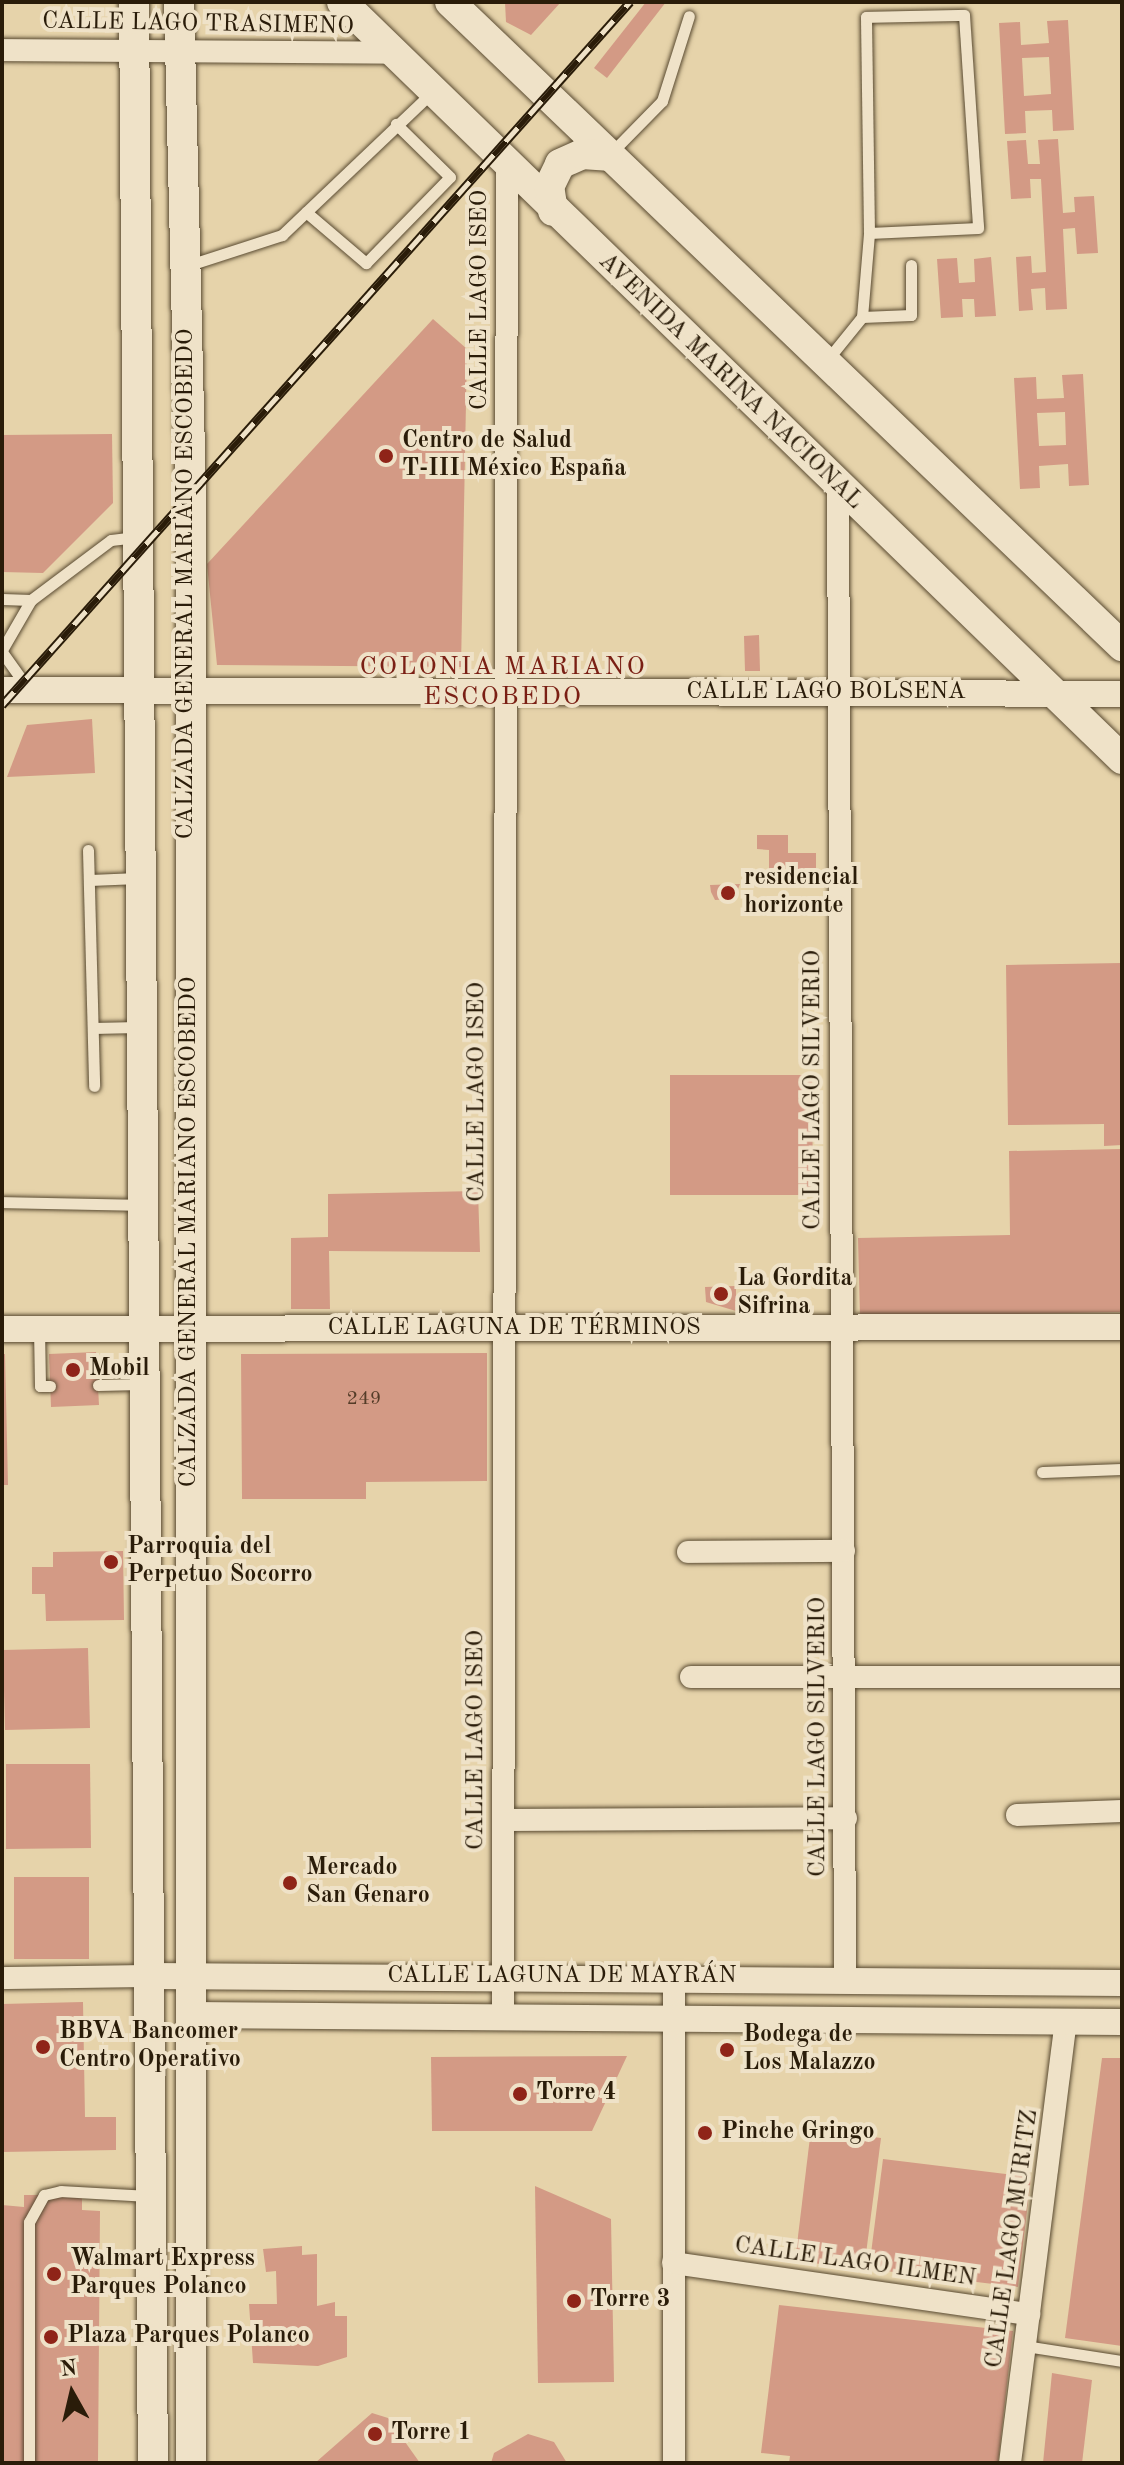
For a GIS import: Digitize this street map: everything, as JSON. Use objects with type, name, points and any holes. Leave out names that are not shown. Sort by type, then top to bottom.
[{"type":"main road","name":"CALZADA GENERAL MARIANO ESCOBEDO","points":[[134,2],[136,537],[143,878],[142,1328],[152,1976],[153,2463]]},
{"type":"main road","name":"CALZADA GENERAL MARIANO ESCOBEDO","points":[[179,2],[185,266],[192,1328],[191,2463]]},
{"type":"main road","name":"AVENIDA MARINA NACIONAL","points":[[342,2],[512,172],[1122,759]]},
{"type":"main road","points":[[457,4],[570,120],[1122,646]]},
{"type":"main road","points":[[512,172],[558,163],[570,120]]},
{"type":"main road","points":[[553,211],[549,187],[560,164],[582,154],[608,156]]},
{"type":"street","name":"CALLE LAGO TRASIMENO","points":[[2,50],[179,48],[393,53]]},
{"type":"street","name":"CALLE LAGO ISEO","points":[[503,2016],[505,690],[512,172]]},
{"type":"street","name":"CALLE LAGO SILVERIO","points":[[838,488],[836,694],[846,1678],[845,1979]]},
{"type":"street","name":"CALLE LAGO BOLSENA","points":[[2,690],[1122,694]]},
{"type":"street","name":"CALLE LAGUNA DE TÉRMINOS","points":[[2,1329],[1122,1327]]},
{"type":"street","points":[[688,1552],[844,1551]]},
{"type":"street","points":[[691,1677],[1122,1677]]},
{"type":"street","points":[[1017,1815],[1122,1811]]},
{"type":"street","points":[[503,1820],[846,1818]]},
{"type":"street","points":[[384,2015],[385,1976]]},
{"type":"street","name":"CALLE LAGUNA DE MAYRÁN","points":[[2,1978],[502,1976],[1122,1983]]},
{"type":"street","points":[[674,1978],[674,2463]]},
{"type":"street","name":"CALLE LAGUNA DE MAYRÁN","points":[[190,2015],[674,2016],[1122,2022]]},
{"type":"street","name":"CALLE LAGO MURITZ","points":[[1010,2463],[1066,2021]]},
{"type":"street","name":"CALLE LAGO ILMEN","points":[[673,2263],[1029,2314]]},
{"type":"lane","points":[[824,362],[862,317],[869,233],[866,17],[964,15],[978,228],[869,233]]},
{"type":"lane","points":[[608,156],[662,101],[689,16]]},
{"type":"lane","points":[[185,266],[282,235],[431,93]]},
{"type":"lane","points":[[306,212],[366,263],[450,177],[396,124]]},
{"type":"lane","points":[[862,317],[911,315],[911,265]]},
{"type":"lane","points":[[35,690],[21,684],[2,651],[31,600],[111,540],[136,537]]},
{"type":"lane","points":[[2,599],[31,600]]},
{"type":"lane","points":[[88,850],[94,1086]]},
{"type":"lane","points":[[90,880],[143,878]]},
{"type":"lane","points":[[93,1028],[143,1027]]},
{"type":"lane","points":[[2,1202],[143,1205]]},
{"type":"lane","points":[[38,1328],[40,1386],[50,1386]]},
{"type":"lane","points":[[98,1385],[143,1384]]},
{"type":"lane","points":[[1042,1472],[1122,1469]]},
{"type":"lane","points":[[29,2463],[29,2222],[44,2195],[61,2191],[153,2196]]},
{"type":"lane","points":[[1025,2346],[1122,2361]]},
{"type":"building","points":[[505,2],[561,2],[531,35],[506,22]]},
{"type":"building","points":[[646,2],[666,2],[607,78],[594,68]]},
{"type":"building","points":[[1068,20],[1074,130],[1053,131],[1052,110],[1025,111],[1026,133],[1005,134],[999,23],[1020,22],[1021,45],[1049,43],[1047,21]],"holes":[[[1049,57],[1051,94],[1024,96],[1022,58]]]},
{"type":"building","points":[[1058,139],[1063,213],[1075,212],[1074,197],[1094,196],[1098,253],[1077,254],[1075,228],[1063,229],[1067,309],[1046,310],[1045,288],[1031,289],[1033,310],[1019,311],[1016,257],[1031,256],[1032,273],[1046,272],[1041,179],[1030,179],[1031,198],[1011,199],[1007,141],[1026,140],[1028,164],[1040,164],[1038,140]]},
{"type":"building","points":[[991,257],[996,316],[975,317],[974,299],[962,299],[963,317],[941,318],[937,259],[957,258],[959,283],[975,282],[974,259]]},
{"type":"building","name":"Centro de Salud T-III México España","points":[[433,319],[467,349],[461,667],[217,665],[207,564]]},
{"type":"building","points":[[1083,374],[1089,485],[1069,486],[1068,464],[1039,466],[1040,488],[1020,489],[1014,378],[1036,377],[1037,399],[1064,398],[1062,375]],"holes":[[[1065,412],[1066,445],[1039,446],[1037,413]]]},
{"type":"building","points":[[112,434],[113,503],[43,573],[2,572],[2,435]]},
{"type":"building","points":[[759,635],[760,671],[745,671],[744,636]]},
{"type":"building","points":[[92,719],[95,773],[7,777],[27,725]]},
{"type":"building","points":[[757,835],[788,835],[788,853],[816,853],[816,869],[769,869],[769,850],[757,849]]},
{"type":"building","name":"residencial horizonte","points":[[740,884],[734,899],[715,900],[711,892],[710,885]]},
{"type":"building","points":[[1122,963],[1122,1145],[1104,1146],[1104,1124],[1008,1125],[1006,965]]},
{"type":"building","points":[[670,1075],[812,1075],[813,1195],[670,1195]]},
{"type":"building","points":[[1122,1149],[1122,1312],[860,1317],[858,1238],[1010,1235],[1009,1151]]},
{"type":"building","points":[[478,1191],[480,1252],[329,1251],[330,1309],[291,1309],[291,1238],[328,1237],[328,1194]]},
{"type":"building","name":"La Gordita Sifrina","points":[[736,1286],[736,1311],[706,1302],[705,1287]]},
{"type":"building","name":"Mobil","points":[[96,1352],[99,1405],[51,1407],[49,1354]]},
{"type":"building","points":[[487,1353],[487,1481],[366,1482],[366,1499],[242,1499],[241,1354]]},
{"type":"building","points":[[2,1354],[5,1354],[8,1485],[2,1485]]},
{"type":"building","points":[[123,1551],[124,1620],[46,1621],[45,1594],[32,1594],[32,1567],[53,1567],[53,1552]]},
{"type":"building","points":[[88,1648],[90,1728],[5,1730],[3,1650]]},
{"type":"building","points":[[6,1764],[90,1764],[91,1848],[6,1849]]},
{"type":"building","points":[[14,1877],[89,1877],[89,1959],[14,1959]]},
{"type":"building","name":"BBVA Bancomer Centro Operativo","points":[[83,2002],[85,2117],[116,2117],[116,2150],[2,2152],[2,2004]]},
{"type":"building","name":"Torre 4","points":[[627,2056],[592,2131],[432,2131],[431,2057]]},
{"type":"building","points":[[1102,2058],[1122,2058],[1122,2346],[1065,2338]]},
{"type":"building","points":[[811,2129],[881,2138],[864,2269],[795,2261]]},
{"type":"building","points":[[883,2159],[1031,2177],[1018,2287],[869,2269]]},
{"type":"building","name":"Torre 3","points":[[535,2186],[611,2219],[614,2382],[538,2383]]},
{"type":"building","name":"Plaza Parques Polanco","points":[[24,2195],[82,2195],[82,2210],[100,2211],[98,2463],[2,2463],[2,2205],[24,2207]]},
{"type":"building","points":[[302,2246],[302,2255],[317,2254],[317,2306],[335,2302],[335,2316],[347,2316],[347,2357],[318,2366],[253,2363],[249,2304],[277,2304],[276,2271],[266,2272],[263,2249]]},
{"type":"building","points":[[779,2305],[1013,2331],[998,2463],[789,2463],[790,2456],[761,2453]]},
{"type":"building","points":[[1052,2373],[1092,2380],[1082,2463],[1043,2463]]},
{"type":"building","name":"Torre 1","points":[[372,2413],[388,2418],[420,2463],[315,2463]]},
{"type":"building","points":[[528,2434],[554,2442],[567,2463],[491,2463],[494,2453]]},
{"type":"railway","points":[[2,705],[630,2]]},
{"type":"place","name":"Centro de Salud T-III México España","points":[[386,456]]},
{"type":"place","name":"residencial horizonte","points":[[728,893]]},
{"type":"place","name":"La Gordita Sifrina","points":[[721,1294]]},
{"type":"place","name":"Mobil","points":[[73,1370]]},
{"type":"place","name":"Parroquia del Perpetuo Socorro","points":[[111,1562]]},
{"type":"place","name":"Mercado San Genaro","points":[[290,1883]]},
{"type":"place","name":"BBVA Bancomer Centro Operativo","points":[[43,2047]]},
{"type":"place","name":"Bodega de Los Malazzo","points":[[727,2050]]},
{"type":"place","name":"Torre 4","points":[[520,2094]]},
{"type":"place","name":"Pinche Gringo","points":[[705,2133]]},
{"type":"place","name":"Walmart Express Parques Polanco","points":[[54,2274]]},
{"type":"place","name":"Torre 3","points":[[574,2301]]},
{"type":"place","name":"Plaza Parques Polanco","points":[[51,2337]]},
{"type":"place","name":"Torre 1","points":[[375,2434]]},
{"type":"district","name":"COLONIA MARIANO ESCOBEDO","points":[[503,683]]}]
